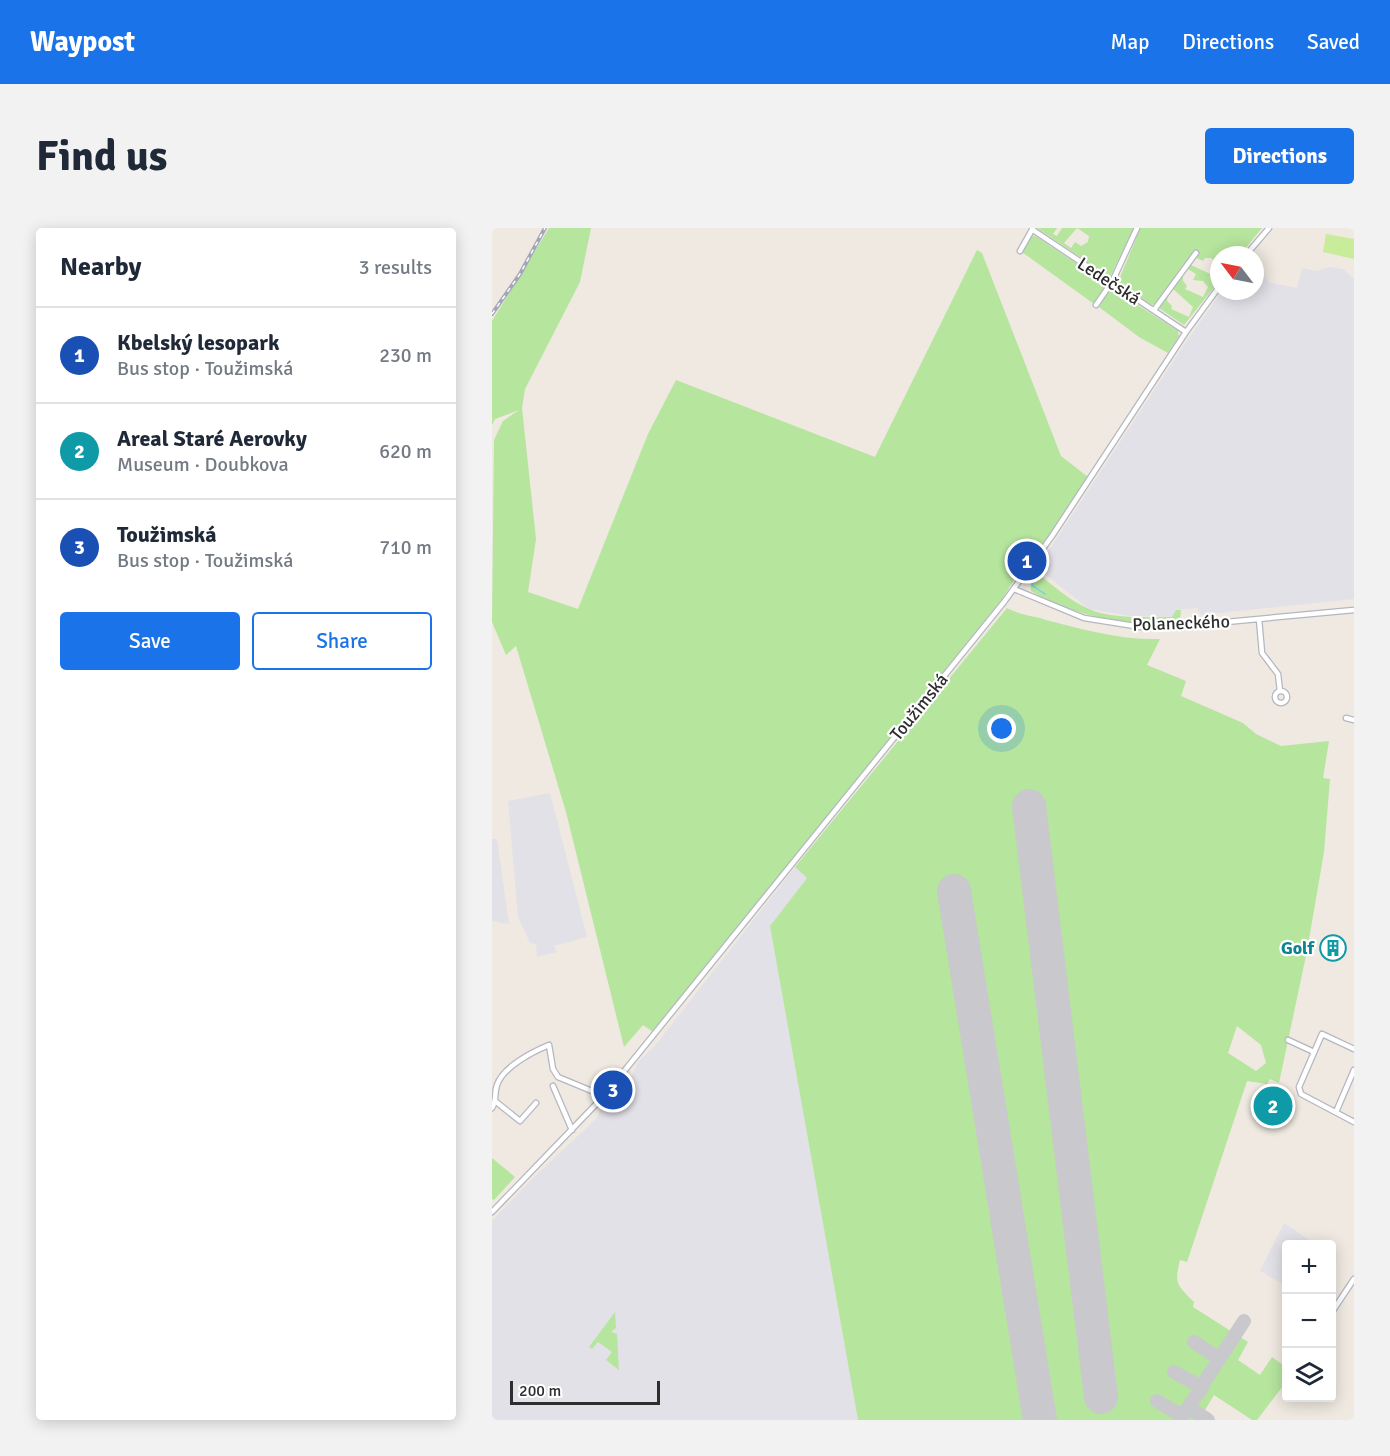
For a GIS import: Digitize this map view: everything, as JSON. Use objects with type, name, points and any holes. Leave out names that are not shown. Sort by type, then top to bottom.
[{"type":"street","points":[[1096,305],[1112,282],[1137,228]]},
{"type":"street","points":[[1254,246],[1269,228]]},
{"type":"street","points":[[1020,251],[1033,229]]},
{"type":"street","name":"Ledečská","points":[[1033,229],[1186,332]]},
{"type":"street","points":[[1154,310],[1196,253]]},
{"type":"street","name":"Toužimská","points":[[492,1212],[542,1157],[604,1096],[1014,589],[1210,299]]},
{"type":"street","name":"Polaneckého","points":[[1014,589],[1084,618],[1124,626],[1171,627],[1354,610]]},
{"type":"street","points":[[1259,619],[1262,653],[1278,674],[1280,691]]},
{"type":"street","points":[[1346,718],[1354,720]]},
{"type":"street","points":[[1354,1049],[1322,1034],[1299,1091],[1354,1122]]},
{"type":"street","points":[[1288,1040],[1314,1052]]},
{"type":"street","points":[[492,1108],[495,1101],[495,1090],[501,1078],[526,1057],[549,1045],[553,1069],[558,1077],[604,1096]]},
{"type":"street","points":[[1336,1112],[1354,1070]]},
{"type":"street","points":[[552,1086],[572,1130]]},
{"type":"street","points":[[495,1101],[520,1121]]},
{"type":"street","points":[[515,1126],[536,1103]]},
{"type":"street","points":[[1336,1306],[1354,1279]]},
{"type":"shaded area","points":[[1329,267],[1343,269],[1354,279],[1354,599],[1201,615],[1197,608],[1176,610],[1173,617],[1130,616],[1089,609],[1037,568],[1216,300],[1264,300],[1264,272],[1268,282],[1297,288],[1302,268],[1317,271]]},
{"type":"shaded area","points":[[550,793],[587,937],[554,946],[557,952],[537,957],[536,944],[530,943],[518,917],[508,801]]},
{"type":"shaded area","points":[[492,839],[497,839],[509,924],[492,921]]},
{"type":"shaded area","points":[[795,867],[807,878],[770,926],[858,1420],[492,1420],[492,1221],[531,1180],[597,1118],[602,1106],[633,1074],[638,1062],[654,1047]]},
{"type":"shaded area","points":[[1284,1223],[1309,1240],[1282,1240],[1282,1283],[1260,1271]]},
{"type":"green space","points":[[549,228],[591,228],[580,282],[525,389],[522,408],[536,539],[528,592],[578,609],[648,434],[676,380],[875,457],[977,250],[982,253],[1061,456],[1088,477],[1050,534],[1024,564],[1002,599],[653,1032],[643,1025],[624,1047],[566,812],[516,646],[506,655],[492,622],[494,440],[503,421],[519,410],[495,419],[492,425],[492,321]]},
{"type":"green space","points":[[1037,228],[1057,228],[1053,234],[1057,236],[1062,228],[1077,228],[1262,228],[1247,246],[1210,246],[1210,258],[1205,258],[1203,261],[1194,257],[1197,253],[1193,252],[1156,303],[1152,305],[1118,282],[1136,239],[1129,238],[1110,277]],"holes":[[[1077,228],[1089,236],[1088,242],[1081,246],[1075,242],[1071,248],[1064,243]]]},
{"type":"green space","points":[[1326,234],[1354,239],[1354,259],[1323,252]]},
{"type":"green space","points":[[1031,236],[1035,236],[1108,284],[1094,304],[1022,252]]},
{"type":"green space","points":[[1191,265],[1210,274],[1210,292],[1184,325],[1159,308],[1168,296],[1167,301],[1172,306],[1171,309],[1189,317],[1193,307],[1173,289],[1183,276],[1183,281],[1187,286],[1185,289],[1203,297],[1208,287],[1203,281],[1193,280],[1196,274],[1188,269]]},
{"type":"green space","points":[[1111,288],[1178,331],[1179,336],[1168,353],[1139,337],[1099,307]]},
{"type":"green space","points":[[1035,571],[1060,592],[1089,609],[1130,617],[1172,617],[1176,610],[1181,610],[1180,620],[1178,623],[1158,624],[1120,621],[1066,607],[1031,591],[1030,580]]},
{"type":"green space","points":[[1007,608],[1022,614],[1103,634],[1160,639],[1147,665],[1186,681],[1181,696],[1243,723],[1256,734],[1281,746],[1329,741],[1323,778],[1330,779],[1324,852],[1307,951],[1279,1083],[1270,1079],[1267,1084],[1247,1081],[1187,1262],[1180,1260],[1177,1274],[1178,1284],[1194,1302],[1193,1307],[1248,1342],[1238,1360],[1260,1375],[1272,1357],[1282,1364],[1282,1387],[1257,1420],[1252,1420],[1214,1395],[1199,1420],[858,1420],[770,926],[807,878],[795,867]],"holes":[[[1237,1026],[1261,1045],[1266,1063],[1256,1071],[1228,1053]]]},
{"type":"green space","points":[[492,1158],[515,1177],[494,1200],[492,1199]]},
{"type":"green space","points":[[615,1312],[616,1328],[611,1332],[617,1334],[619,1370],[606,1360],[612,1352],[598,1342],[592,1349],[589,1347]]},
{"type":"waterway","points":[[1031,580],[1033,586],[1045,594]]},
{"type":"taxiway","points":[[1194,1342],[1217,1357],[1218,1361],[1244,1321]]},
{"type":"taxiway","points":[[1174,1372],[1201,1387],[1218,1361]]},
{"type":"taxiway","points":[[1157,1401],[1182,1416],[1203,1386]]},
{"type":"taxiway","points":[[1187,1411],[1193,1410],[1208,1420]]},
{"type":"runway","points":[[1029,806],[1101,1397]]},
{"type":"runway","points":[[954,891],[1040,1420]]},
{"type":"railway","points":[[492,314],[520,274],[545,228]]},
{"type":"place","name":"Kbelský lesopark","points":[[1027,561]]},
{"type":"place","name":"Golf","points":[[1333,948]]},
{"type":"place","name":"Toužimská","points":[[613,1090]]},
{"type":"place","name":"Areal Staré Aerovky","points":[[1273,1106]]}]
